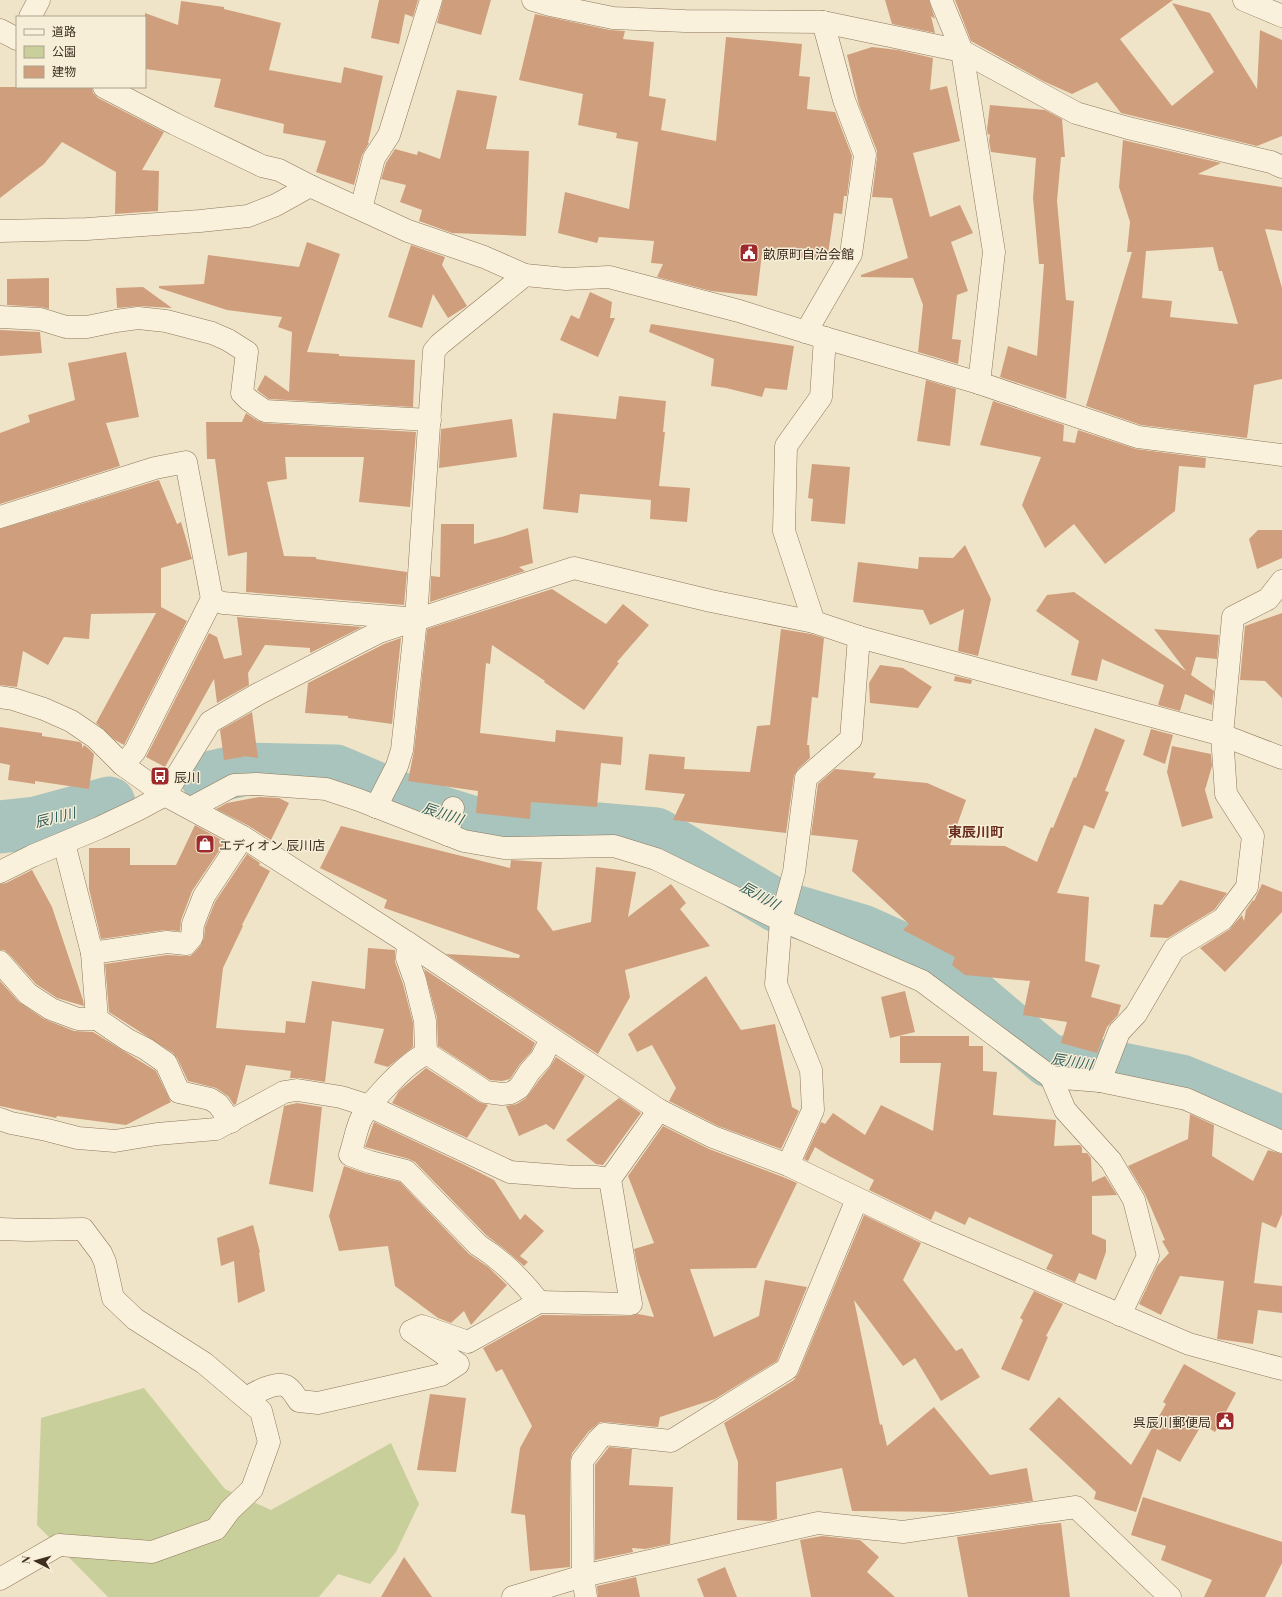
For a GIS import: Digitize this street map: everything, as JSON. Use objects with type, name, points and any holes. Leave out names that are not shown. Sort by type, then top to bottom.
[{"type":"street","points":[[31,16],[39,0]]},
{"type":"street","points":[[361,209],[374,158],[389,135],[432,0]]},
{"type":"street","points":[[941,0],[962,51],[994,252],[979,383]]},
{"type":"street","points":[[1244,0],[1282,16]]},
{"type":"street","points":[[544,2],[613,18],[685,21],[823,22],[962,51],[1076,113],[1128,128],[1272,162],[1282,167]]},
{"type":"street","points":[[814,622],[784,531],[786,446],[822,397],[816,335],[851,254],[865,155],[844,100],[823,22]]},
{"type":"street","points":[[0,30],[16,38]]},
{"type":"street","points":[[106,88],[262,166],[279,170],[310,186],[408,231],[484,257],[525,275],[566,279],[609,277],[739,311],[979,383],[1138,438],[1282,455]]},
{"type":"street","points":[[0,231],[102,228],[200,222],[248,216],[276,205],[310,186]]},
{"type":"street","points":[[376,806],[397,766],[402,750],[416,619],[434,351],[440,344],[525,275]]},
{"type":"street","points":[[0,317],[40,319],[66,327],[87,327],[138,318],[166,321],[212,333],[228,340],[247,352],[242,393],[265,411],[430,420]]},
{"type":"street","points":[[0,517],[155,468],[186,462],[212,598],[135,751],[123,765]]},
{"type":"street","points":[[0,872],[131,813],[165,795],[210,722],[258,694],[378,632],[574,568],[711,601],[814,622],[859,637],[1222,735],[1282,758]]},
{"type":"street","points":[[1100,1081],[1119,1032],[1136,1014],[1174,949],[1223,919],[1247,887],[1253,836],[1226,794],[1222,735],[1233,617],[1268,599],[1282,581]]},
{"type":"street","points":[[212,598],[223,603],[416,619]]},
{"type":"street","points":[[788,1165],[814,1110],[811,1070],[776,984],[781,920],[794,872],[806,778],[851,739],[859,637]]},
{"type":"street","points":[[0,697],[13,699],[44,709],[71,721],[96,738],[123,765],[165,795],[243,837],[408,943],[659,1110],[713,1137],[788,1165],[927,1232],[1189,1344],[1282,1369]]},
{"type":"street","points":[[191,808],[234,785],[257,784],[326,789],[376,806],[464,841],[504,848],[614,846],[656,859],[781,920],[922,981],[1051,1077],[1065,1110],[1111,1161],[1134,1200],[1148,1256],[1120,1315]]},
{"type":"street","points":[[448,835],[453,808]]},
{"type":"street","points":[[92,953],[167,942],[186,944],[192,937],[193,924],[204,896],[243,837]]},
{"type":"street","points":[[64,843],[92,953],[97,1019]]},
{"type":"street","points":[[408,943],[407,958],[415,980],[425,1021],[426,1054]]},
{"type":"street","points":[[0,962],[28,994],[51,1009],[78,1019],[97,1019],[128,1040],[146,1049],[166,1062],[179,1092],[210,1099],[218,1104],[231,1122]]},
{"type":"street","points":[[426,1054],[460,1074],[486,1092],[502,1094],[511,1093],[519,1088],[540,1059],[551,1039]]},
{"type":"street","points":[[426,1054],[409,1065],[369,1106],[360,1120],[350,1155],[370,1162],[406,1171],[478,1245],[492,1254],[524,1284],[539,1302]]},
{"type":"street","points":[[1051,1077],[1100,1081],[1186,1099],[1282,1142]]},
{"type":"street","points":[[0,1119],[11,1123],[78,1138],[115,1141],[157,1134],[216,1129],[284,1092],[297,1090],[341,1096],[369,1106],[510,1172],[610,1179]]},
{"type":"street","points":[[247,1398],[258,1391],[282,1384],[288,1387],[299,1401],[318,1403],[441,1375],[458,1364],[411,1331],[422,1326],[468,1342],[539,1302],[631,1304],[610,1179],[659,1110]]},
{"type":"street","points":[[586,1597],[584,1576],[582,1461],[604,1434],[671,1441],[787,1369],[857,1199]]},
{"type":"street","points":[[0,1229],[83,1229],[101,1253],[105,1262],[113,1298],[135,1319],[204,1363],[247,1398],[261,1411],[269,1442],[252,1489],[230,1510],[216,1529],[152,1552],[59,1545],[0,1579]]},
{"type":"street","points":[[513,1597],[584,1576],[818,1523],[903,1532],[1076,1507],[1170,1597]]},
{"type":"green space","points":[[144,1388],[225,1489],[271,1510],[391,1443],[419,1504],[396,1552],[370,1584],[338,1574],[319,1597],[108,1597],[37,1525],[41,1418]]},
{"type":"building","points":[[379,0],[418,0],[413,17],[405,14],[399,44],[371,38]]},
{"type":"building","points":[[443,0],[491,0],[481,35],[437,23]]},
{"type":"building","points":[[885,0],[929,0],[935,19],[931,16],[935,33],[892,24]]},
{"type":"building","points":[[955,0],[1173,0],[1120,39],[1172,106],[1214,72],[1172,3],[1210,13],[1257,89],[1260,30],[1282,40],[1282,136],[1257,146],[1121,113],[1097,82],[1072,94],[1043,81],[971,41]]},
{"type":"building","points":[[181,1],[224,7],[224,9],[281,23],[269,70],[341,83],[344,67],[383,76],[369,143],[362,155],[354,185],[316,172],[326,141],[283,133],[284,124],[214,107],[221,79],[146,69],[145,13],[178,25]]},
{"type":"building","points":[[535,14],[610,30],[625,31],[623,39],[654,42],[649,96],[666,99],[661,130],[716,141],[726,37],[802,44],[799,76],[810,77],[807,109],[835,112],[852,156],[847,196],[844,196],[842,214],[834,213],[827,261],[762,253],[757,296],[711,291],[657,277],[663,264],[651,263],[654,241],[599,237],[597,243],[558,233],[565,192],[629,209],[638,142],[616,138],[617,133],[578,125],[583,94],[519,80]]},
{"type":"building","points":[[872,47],[898,50],[933,58],[930,90],[947,86],[960,141],[913,153],[930,217],[960,205],[973,233],[951,242],[968,291],[957,295],[952,339],[961,340],[958,364],[918,352],[923,305],[913,278],[861,277],[861,275],[908,258],[892,198],[872,197],[877,151],[859,105],[847,55]]},
{"type":"building","points":[[0,87],[92,88],[93,93],[98,98],[164,132],[142,170],[159,171],[158,211],[115,214],[116,172],[62,142],[44,164],[0,198]]},
{"type":"building","points":[[457,90],[497,96],[486,149],[529,151],[526,236],[452,233],[419,221],[422,210],[400,202],[406,185],[381,179],[386,163],[395,149],[417,155],[418,151],[440,159]]},
{"type":"building","points":[[990,105],[1045,110],[1062,119],[1065,157],[1061,157],[1057,201],[1066,300],[1074,301],[1066,399],[1000,377],[1008,346],[1037,356],[1044,264],[1039,264],[1033,198],[1036,158],[991,152],[989,141],[990,134],[988,135],[987,129]]},
{"type":"building","points":[[1123,140],[1221,163],[1198,174],[1282,187],[1282,231],[1265,229],[1282,288],[1282,379],[1254,385],[1247,438],[1141,425],[1086,406],[1132,252],[1127,252],[1130,222],[1119,187]],"holes":[[[1213,247],[1219,271],[1222,271],[1238,324],[1170,317],[1172,301],[1142,298],[1146,251]]]},
{"type":"building","points":[[307,242],[340,254],[307,352],[339,354],[339,356],[415,360],[413,407],[269,399],[257,390],[265,375],[289,392],[292,332],[278,327],[282,317],[227,310],[159,288],[159,286],[204,284],[208,255],[299,267]]},
{"type":"building","points":[[411,245],[445,257],[442,265],[467,306],[448,318],[433,294],[422,328],[388,317]]},
{"type":"building","points":[[49,278],[49,309],[41,307],[7,305],[7,279]]},
{"type":"building","points":[[143,287],[172,308],[139,306],[117,308],[116,288]]},
{"type":"building","points":[[590,292],[612,302],[610,318],[615,318],[598,357],[560,340],[571,315],[579,319]]},
{"type":"building","points":[[651,324],[794,346],[787,390],[765,388],[762,397],[726,388],[711,386],[714,359],[649,332]]},
{"type":"building","points":[[0,330],[40,332],[42,353],[0,356]]},
{"type":"building","points":[[126,352],[139,417],[106,423],[120,466],[0,504],[0,433],[30,422],[28,415],[75,400],[68,363]]},
{"type":"building","points":[[926,380],[956,389],[950,446],[917,441]]},
{"type":"building","points":[[619,396],[666,401],[663,432],[665,432],[659,486],[690,488],[687,522],[650,519],[651,500],[580,494],[578,513],[543,509],[553,413],[616,419]]},
{"type":"building","points":[[993,401],[1064,425],[1063,441],[1075,443],[1078,430],[1136,449],[1206,458],[1205,468],[1179,466],[1175,511],[1105,564],[1074,524],[1045,548],[1022,505],[1041,457],[980,445]]},
{"type":"building","points":[[246,413],[264,423],[416,432],[410,507],[359,502],[364,457],[285,457],[287,479],[267,482],[284,556],[316,557],[316,559],[407,572],[404,605],[246,592],[247,552],[228,556],[215,459],[207,459],[206,422],[242,422]]},
{"type":"building","points":[[512,419],[517,457],[439,468],[441,429]]},
{"type":"building","points":[[812,464],[850,467],[845,524],[811,521],[813,499],[808,498]]},
{"type":"building","points":[[159,480],[177,524],[181,522],[192,559],[161,568],[161,607],[187,621],[124,745],[115,740],[96,723],[156,613],[91,614],[89,639],[64,637],[48,665],[23,651],[17,687],[0,685],[0,529]]},
{"type":"building","points":[[441,524],[474,524],[474,544],[528,528],[533,563],[519,567],[525,571],[430,602],[431,576],[440,577]]},
{"type":"building","points":[[1258,530],[1282,530],[1282,558],[1257,569],[1249,539]]},
{"type":"building","points":[[965,545],[991,599],[978,656],[958,651],[964,609],[930,625],[923,610],[853,602],[858,562],[918,569],[919,557],[953,558]]},
{"type":"building","points":[[552,589],[606,624],[623,604],[649,625],[617,662],[619,663],[584,710],[492,645],[490,664],[486,663],[480,733],[555,742],[556,730],[623,737],[621,765],[601,763],[597,807],[531,802],[530,819],[476,813],[478,791],[408,781],[414,751],[427,629]]},
{"type":"building","points":[[1074,592],[1186,671],[1154,629],[1219,635],[1217,659],[1196,657],[1191,675],[1214,691],[1212,705],[1185,694],[1180,711],[1158,705],[1164,685],[1102,659],[1097,681],[1071,675],[1079,641],[1036,611],[1047,595]]},
{"type":"building","points":[[1282,613],[1282,698],[1265,681],[1240,680],[1245,626]]},
{"type":"building","points":[[237,617],[362,627],[310,653],[310,648],[265,645],[248,673],[249,685],[217,703],[214,679],[165,767],[146,757],[209,633],[217,637],[224,659],[242,655]]},
{"type":"building","points":[[781,629],[811,634],[824,638],[818,698],[812,697],[807,745],[809,745],[810,758],[798,769],[794,776],[786,833],[673,820],[685,794],[645,790],[649,754],[685,757],[684,769],[750,772],[757,726],[770,725]]},
{"type":"building","points":[[401,638],[392,724],[348,718],[348,716],[305,713],[308,683],[384,644]]},
{"type":"building","points":[[880,665],[903,668],[932,687],[918,708],[870,703],[869,683]]},
{"type":"building","points":[[955,676],[972,680],[971,684],[954,681]]},
{"type":"building","points":[[252,712],[258,758],[244,756],[224,760],[220,730]]},
{"type":"building","points":[[0,727],[42,733],[42,736],[80,742],[82,744],[82,748],[84,745],[94,754],[89,789],[35,781],[35,784],[8,780],[10,765],[0,763]]},
{"type":"building","points":[[1095,728],[1125,740],[1105,791],[1109,792],[1094,829],[1084,825],[1057,893],[1089,897],[1085,961],[1100,965],[1091,997],[1121,1005],[1118,1015],[1107,1027],[1097,1053],[1061,1043],[1067,1022],[1023,1015],[1030,981],[965,975],[952,965],[955,957],[903,930],[909,924],[852,871],[858,840],[811,835],[818,784],[835,769],[876,773],[873,778],[927,783],[966,800],[950,845],[1005,846],[1037,862],[1074,777],[1076,778]]},
{"type":"building","points":[[1151,729],[1173,735],[1165,764],[1143,755]]},
{"type":"building","points":[[1172,746],[1211,754],[1212,766],[1205,790],[1213,818],[1182,827],[1167,772]]},
{"type":"building","points":[[259,797],[279,798],[289,803],[271,840],[249,826],[216,809],[227,803]]},
{"type":"building","points":[[195,825],[225,842],[192,891],[181,920],[180,931],[165,930],[101,939],[89,889],[89,848],[130,848],[130,865],[176,865]]},
{"type":"building","points":[[341,826],[510,868],[511,860],[542,862],[537,909],[553,931],[591,922],[596,867],[636,872],[628,917],[671,884],[686,903],[680,909],[710,946],[625,970],[630,997],[598,1054],[446,954],[519,958],[520,955],[384,908],[387,900],[320,868]]},
{"type":"building","points":[[247,854],[260,863],[259,865],[270,871],[242,925],[243,926],[223,968],[216,1028],[285,1033],[286,1021],[305,1023],[312,981],[365,989],[368,948],[395,950],[395,962],[403,984],[413,1023],[413,1047],[388,1067],[374,1063],[384,1029],[332,1021],[325,1082],[290,1078],[291,1071],[246,1065],[236,1104],[234,1105],[228,1096],[216,1088],[188,1081],[173,1053],[109,1012],[105,964],[167,955],[190,956],[201,945],[204,938],[205,927],[215,902]]},
{"type":"building","points":[[32,870],[52,907],[84,1006],[57,998],[36,984],[9,954],[4,950],[0,950],[0,884],[6,883]]},
{"type":"building","points":[[1180,880],[1227,893],[1214,910],[1168,938],[1150,937],[1154,904],[1162,905]]},
{"type":"building","points":[[1262,884],[1282,892],[1282,912],[1225,972],[1200,948],[1230,929],[1242,915],[1244,921],[1246,910],[1253,900],[1254,901]]},
{"type":"building","points":[[424,969],[535,1043],[531,1052],[520,1064],[510,1079],[502,1081],[490,1080],[438,1046],[437,1018]]},
{"type":"building","points":[[706,976],[741,1030],[775,1024],[792,1107],[799,1111],[781,1149],[718,1126],[669,1101],[676,1088],[652,1045],[637,1052],[628,1034]]},
{"type":"building","points":[[0,981],[19,1002],[44,1019],[74,1031],[93,1032],[156,1071],[171,1102],[126,1125],[57,1116],[56,1118],[0,1106]]},
{"type":"building","points":[[905,991],[915,1032],[890,1038],[881,997]]},
{"type":"building","points":[[900,1036],[969,1036],[969,1046],[983,1046],[983,1071],[997,1072],[993,1115],[1056,1120],[1054,1146],[1080,1145],[1082,1148],[1082,1153],[1087,1153],[1091,1158],[1092,1182],[1105,1176],[1117,1195],[1092,1196],[1092,1234],[1106,1240],[1106,1252],[1096,1280],[1079,1273],[1075,1282],[1046,1269],[1053,1255],[969,1217],[965,1225],[935,1211],[931,1220],[869,1190],[874,1180],[815,1147],[808,1161],[804,1159],[821,1122],[825,1124],[833,1113],[865,1135],[881,1105],[933,1131],[941,1063],[900,1063]]},
{"type":"building","points":[[556,1057],[585,1076],[554,1130],[546,1124],[519,1136],[506,1106],[517,1104],[526,1098]]},
{"type":"building","points":[[426,1068],[479,1102],[488,1105],[467,1138],[392,1103],[399,1091]]},
{"type":"building","points":[[619,1098],[641,1113],[603,1165],[596,1164],[566,1140]]},
{"type":"building","points":[[297,1103],[322,1107],[313,1192],[269,1184],[284,1106]]},
{"type":"building","points":[[1190,1114],[1214,1125],[1212,1156],[1253,1181],[1268,1150],[1282,1154],[1282,1214],[1276,1228],[1262,1222],[1254,1283],[1282,1286],[1282,1313],[1258,1310],[1253,1344],[1217,1339],[1224,1281],[1180,1276],[1161,1315],[1139,1304],[1157,1266],[1169,1253],[1162,1241],[1165,1240],[1145,1194],[1128,1166],[1188,1139]]},
{"type":"building","points":[[374,1122],[494,1180],[520,1220],[525,1214],[544,1231],[520,1256],[528,1262],[524,1266],[486,1235],[415,1162],[365,1147]]},
{"type":"building","points":[[663,1126],[709,1149],[797,1183],[756,1268],[690,1269],[714,1337],[759,1316],[765,1280],[807,1287],[777,1361],[715,1399],[660,1417],[658,1427],[600,1422],[589,1431],[572,1453],[570,1461],[570,1567],[530,1571],[525,1515],[511,1513],[520,1448],[532,1426],[502,1369],[496,1372],[483,1348],[542,1315],[631,1316],[638,1314],[654,1317],[638,1270],[634,1249],[654,1243],[628,1176]]},
{"type":"building","points":[[344,1166],[367,1174],[400,1182],[469,1254],[488,1267],[507,1285],[471,1325],[464,1311],[451,1323],[438,1318],[395,1286],[388,1246],[339,1251],[329,1216]]},
{"type":"building","points":[[864,1215],[921,1243],[903,1280],[956,1351],[962,1348],[980,1377],[941,1401],[915,1358],[903,1366],[854,1300],[880,1425],[882,1424],[887,1446],[934,1407],[990,1475],[1027,1468],[1033,1501],[952,1512],[852,1511],[842,1468],[776,1482],[777,1519],[770,1521],[737,1520],[738,1462],[724,1423],[794,1380],[798,1374]]},
{"type":"building","points":[[253,1225],[260,1252],[265,1291],[238,1303],[234,1261],[221,1266],[217,1238]]},
{"type":"building","points":[[1034,1291],[1063,1304],[1046,1336],[1048,1337],[1029,1381],[1001,1369],[1023,1320],[1020,1318]]},
{"type":"building","points":[[1184,1364],[1236,1393],[1215,1432],[1202,1424],[1180,1462],[1157,1449],[1136,1512],[1094,1499],[1096,1492],[1029,1429],[1059,1397],[1131,1465],[1166,1404],[1163,1402]]},
{"type":"building","points":[[430,1394],[466,1398],[456,1472],[417,1470]]},
{"type":"building","points":[[609,1447],[632,1449],[629,1485],[673,1487],[670,1544],[645,1549],[632,1548],[633,1552],[595,1560],[595,1465]]},
{"type":"building","points":[[1143,1497],[1282,1542],[1282,1563],[1265,1597],[1204,1597],[1212,1580],[1161,1560],[1166,1546],[1131,1535]]},
{"type":"building","points":[[1061,1523],[1070,1597],[968,1597],[957,1537]]},
{"type":"building","points":[[822,1536],[860,1540],[879,1557],[867,1572],[895,1597],[811,1597],[800,1540]]},
{"type":"building","points":[[404,1557],[432,1597],[381,1597]]},
{"type":"building","points":[[725,1567],[737,1597],[704,1597],[697,1579]]},
{"type":"building","points":[[636,1577],[640,1597],[598,1597],[597,1586]]},
{"type":"waterway","name":"辰川川","points":[[207,778],[247,769],[336,771],[411,803],[487,827],[598,829],[656,834],[777,906],[862,931],[922,958],[961,986],[1049,1061],[1112,1067],[1181,1081],[1282,1122]]},
{"type":"waterway","name":"辰川川","points":[[0,827],[36,823],[109,803]]},
{"type":"place","name":"畝原町自治会館","points":[[749,253]]},
{"type":"place","name":"辰川","points":[[160,776]]},
{"type":"place","name":"エディオン 辰川店","points":[[205,844]]},
{"type":"place","name":"呉辰川郵便局","points":[[1225,1421]]},
{"type":"district","name":"東辰川町","points":[[976,831]]}]
